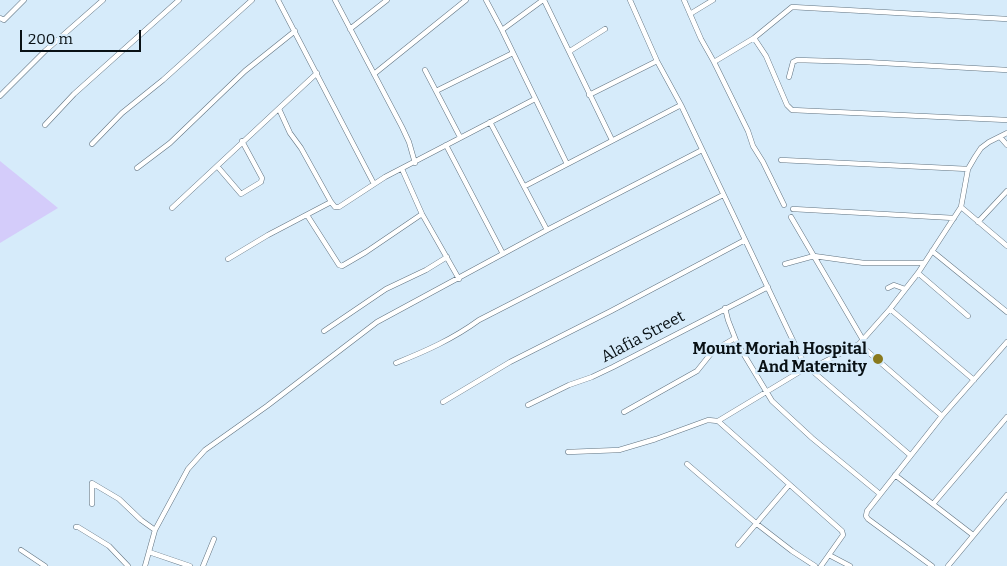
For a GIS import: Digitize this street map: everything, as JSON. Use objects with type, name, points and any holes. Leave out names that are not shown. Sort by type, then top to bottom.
[{"type":"street","points":[[1,21],[24,0]]},
{"type":"street","points":[[0,96],[45,51],[103,0]]},
{"type":"street","points":[[45,125],[74,94],[179,0]]},
{"type":"street","points":[[92,144],[122,113],[163,80],[252,0]]},
{"type":"street","points":[[278,0],[374,184]]},
{"type":"street","points":[[335,0],[409,142],[415,162]]},
{"type":"street","points":[[350,29],[387,0]]},
{"type":"street","points":[[374,74],[466,0]]},
{"type":"street","points":[[486,0],[567,164]]},
{"type":"street","points":[[502,30],[544,0],[570,50],[589,95],[612,140]]},
{"type":"street","points":[[630,0],[657,61],[681,105],[723,196],[808,369],[910,455]]},
{"type":"street","points":[[684,0],[701,39],[748,131],[753,146],[767,169],[784,205]]},
{"type":"street","points":[[690,14],[713,0]]},
{"type":"street","points":[[714,62],[754,38],[792,7],[1007,19]]},
{"type":"street","points":[[570,50],[605,29]]},
{"type":"street","points":[[137,168],[170,143],[245,72],[295,31]]},
{"type":"street","points":[[754,38],[766,56],[792,110],[1007,120]]},
{"type":"street","points":[[436,92],[513,53]]},
{"type":"street","points":[[788,77],[793,62],[797,60],[1007,70]]},
{"type":"street","points":[[589,95],[657,61]]},
{"type":"street","points":[[425,70],[460,137]]},
{"type":"street","points":[[172,208],[317,73]]},
{"type":"street","points":[[279,109],[290,133],[301,148],[331,202],[335,207],[339,207],[374,184],[535,99]]},
{"type":"street","points":[[524,186],[681,105]]},
{"type":"street","points":[[490,122],[547,230]]},
{"type":"street","points":[[568,452],[618,450],[656,439],[708,420],[718,421],[808,369],[858,344],[918,273],[961,207],[968,169],[982,148],[1007,133]]},
{"type":"street","points":[[1000,137],[1007,145]]},
{"type":"street","points":[[217,166],[241,194],[261,182],[262,178],[242,141]]},
{"type":"street","points":[[446,145],[503,254]]},
{"type":"street","points":[[145,566],[155,530],[188,469],[205,450],[267,406],[377,322],[547,230],[702,150]]},
{"type":"street","points":[[781,160],[968,169]]},
{"type":"street","points":[[402,169],[422,214],[459,279]]},
{"type":"street","points":[[978,222],[1007,191]]},
{"type":"street","points":[[396,363],[430,349],[461,333],[480,320],[723,196]]},
{"type":"street","points":[[228,259],[331,202]]},
{"type":"street","points":[[961,207],[1007,246]]},
{"type":"street","points":[[793,210],[954,218]]},
{"type":"street","points":[[307,215],[339,265],[342,266],[422,214]]},
{"type":"street","points":[[791,217],[863,340]]},
{"type":"street","points":[[443,402],[510,362],[745,240]]},
{"type":"street","points":[[932,251],[1007,312]]},
{"type":"street","points":[[785,264],[814,256],[864,263],[924,263]]},
{"type":"street","points":[[324,331],[386,289],[447,258]]},
{"type":"street","points":[[918,273],[968,316]]},
{"type":"street","points":[[888,288],[894,285],[905,289]]},
{"type":"street","name":"Alafia Street","points":[[528,405],[569,385],[613,367],[768,287]]},
{"type":"street","points":[[725,308],[735,338],[746,360],[772,401],[783,413],[880,494]]},
{"type":"street","points":[[890,308],[974,380]]},
{"type":"street","points":[[624,412],[697,371],[717,348],[735,338]]},
{"type":"street","points":[[932,566],[868,519],[866,516],[867,511],[942,416],[1007,342]]},
{"type":"street","points":[[858,344],[942,416]]},
{"type":"street","points":[[933,504],[1007,417]]},
{"type":"street","points":[[718,421],[844,533],[821,566]]},
{"type":"street","points":[[687,464],[757,524],[815,566]]},
{"type":"street","points":[[895,475],[973,535]]},
{"type":"street","points":[[92,504],[92,483],[120,499],[155,530]]},
{"type":"street","points":[[738,546],[789,485]]},
{"type":"street","points":[[948,566],[1007,495]]},
{"type":"street","points":[[76,527],[78,526],[109,546],[128,566]]},
{"type":"street","points":[[203,566],[214,539]]},
{"type":"street","points":[[21,550],[45,566]]},
{"type":"street","points":[[149,552],[190,566]]},
{"type":"street","points":[[829,555],[850,566]]},
{"type":"shaded area","points":[[0,161],[58,208],[0,243]]},
{"type":"place","name":"Mount Moriah Hospital And Maternity","points":[[878,359]]}]
